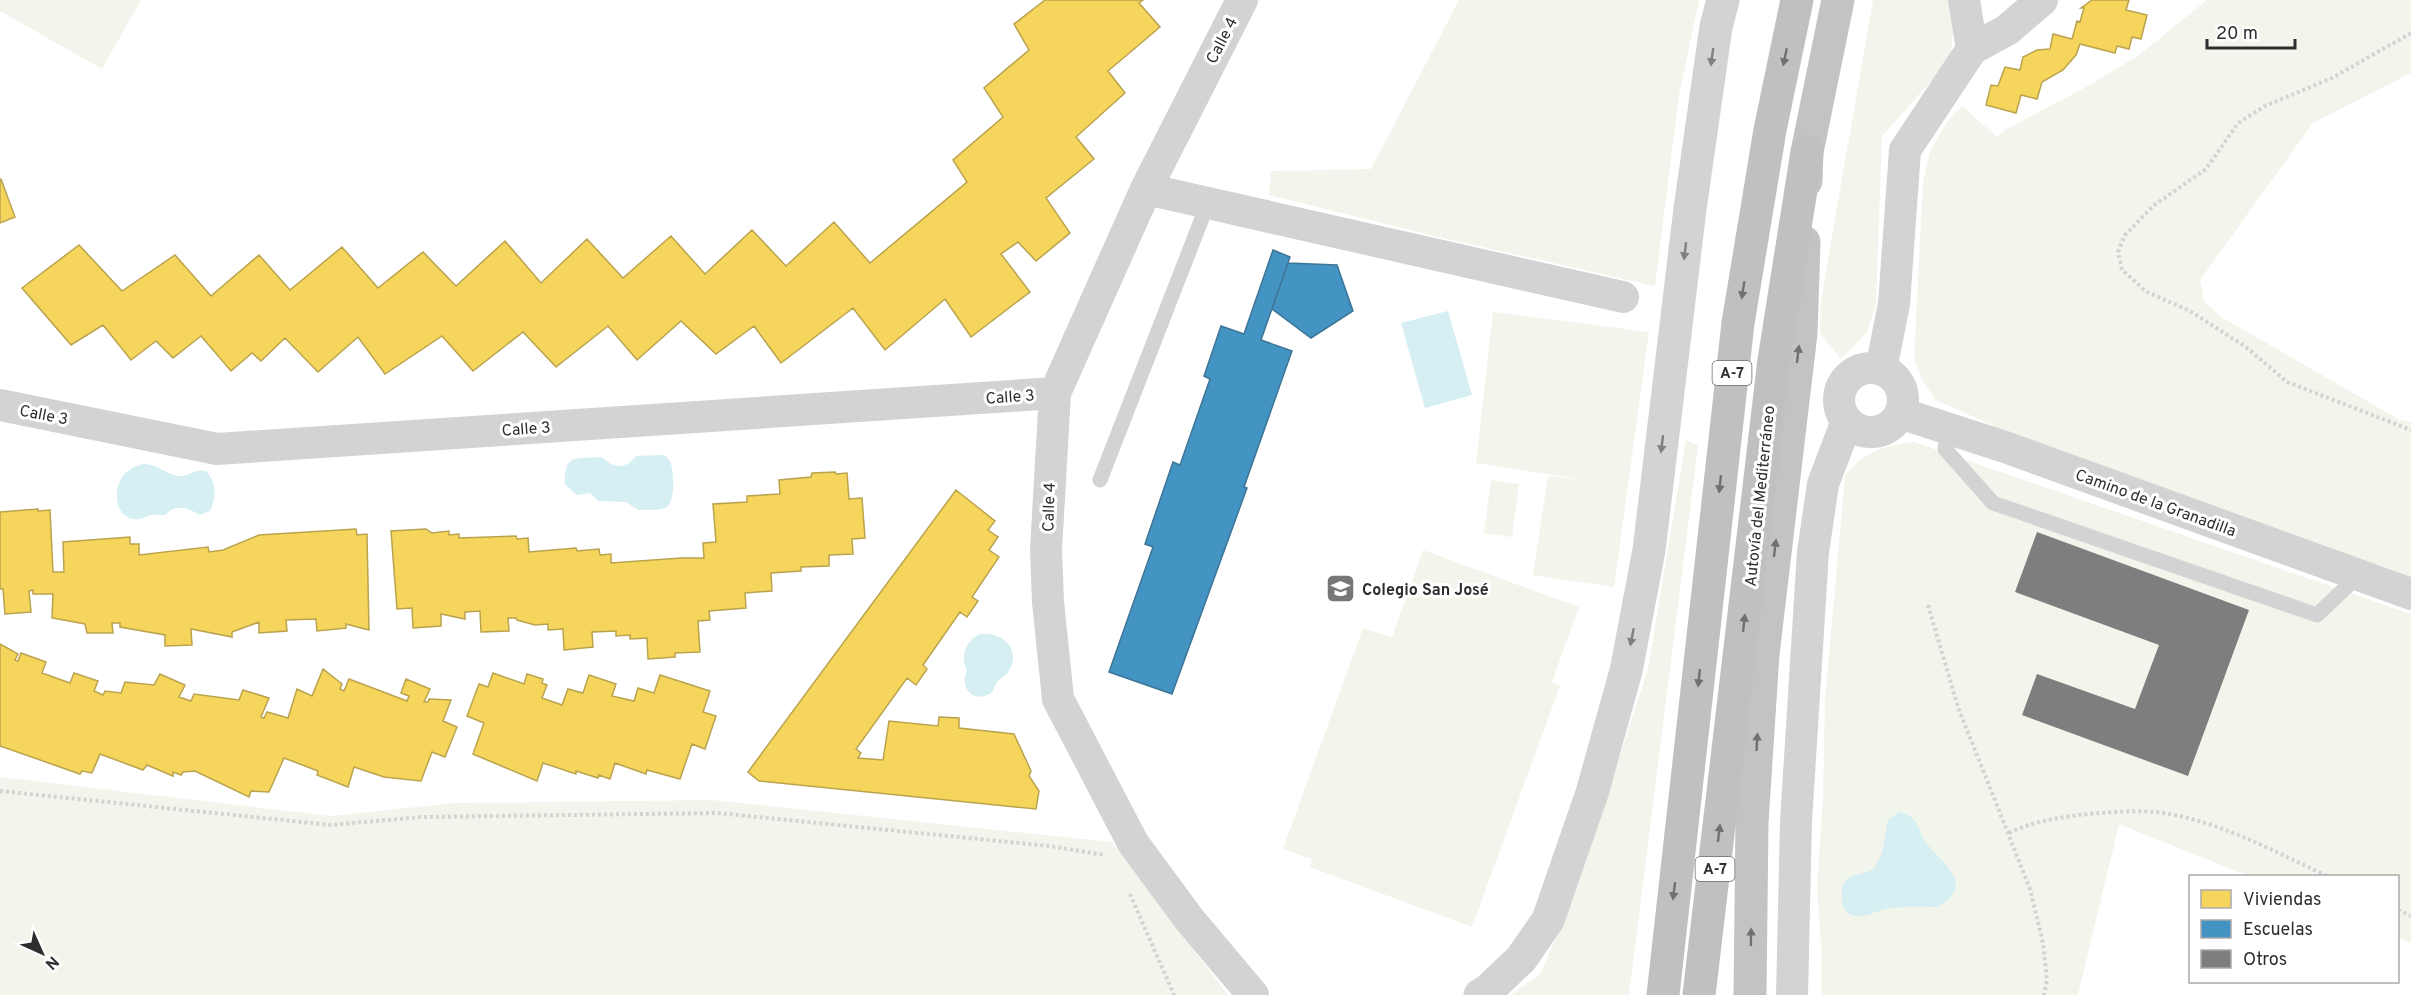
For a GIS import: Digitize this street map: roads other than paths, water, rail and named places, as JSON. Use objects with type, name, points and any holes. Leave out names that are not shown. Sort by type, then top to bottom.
[{"type":"highway","name":"A-7","points":[[1662,995],[1738,322],[1770,130],[1797,0]]},
{"type":"highway","name":"Autovía del Mediterráneo","points":[[1699,995],[1774,360],[1807,152],[1838,0]]},
{"type":"highway","points":[[1750,995],[1752,822],[1762,654],[1801,333],[1807,152]]},
{"type":"street","name":"Calle 4","points":[[1242,0],[1146,189],[1055,393],[1046,550],[1048,602],[1058,699],[1133,843],[1189,919],[1253,995]]},
{"type":"street","points":[[1480,995],[1521,959],[1548,920],[1592,793],[1626,671],[1649,550],[1690,209],[1716,27],[1723,0]]},
{"type":"street","points":[[1964,0],[1972,49]]},
{"type":"street","points":[[1881,369],[1894,303],[1905,150],[1972,49],[2007,30],[2042,0]]},
{"type":"street","points":[[1146,189],[1623,297]]},
{"type":"street","points":[[1870,367],[1881,369],[1890,374],[1902,391],[1900,413],[1886,428],[1865,431],[1847,421],[1841,412],[1839,402],[1844,382],[1860,369],[1870,367]]},
{"type":"street","name":"Calle 3","points":[[0,405],[217,449],[1055,393]]},
{"type":"street","name":"Camino de la Granadilla","points":[[1900,413],[2411,594]]},
{"type":"street","points":[[1792,995],[1796,822],[1813,552],[1823,484],[1847,421]]},
{"type":"lane","points":[[1100,480],[1208,203]]},
{"type":"lane","points":[[1947,428],[1945,449],[1993,503],[2317,615],[2359,575]]},
{"type":"water","points":[[1448,311],[1472,395],[1425,408],[1401,323]]},
{"type":"water","points":[[661,455],[669,460],[673,477],[672,499],[670,504],[664,508],[638,510],[626,502],[598,501],[590,493],[577,495],[565,485],[566,467],[579,458],[602,457],[611,464],[620,466],[636,456]]},
{"type":"water","points":[[143,464],[180,476],[200,471],[207,472],[213,481],[214,491],[210,511],[200,515],[178,508],[165,515],[151,515],[138,519],[127,517],[117,501],[120,481],[127,471]]},
{"type":"water","points":[[980,634],[995,635],[1007,642],[1013,654],[1013,661],[1008,673],[998,681],[992,692],[980,697],[970,693],[965,684],[967,671],[964,655],[967,645]]},
{"type":"water","points":[[1899,812],[1915,821],[1924,840],[1948,867],[1956,883],[1955,891],[1949,899],[1937,907],[1899,907],[1863,916],[1852,915],[1845,910],[1843,905],[1844,884],[1850,877],[1874,869],[1882,853],[1888,820]]},
{"type":"place","name":"Colegio San José","points":[[1341,589]]}]
